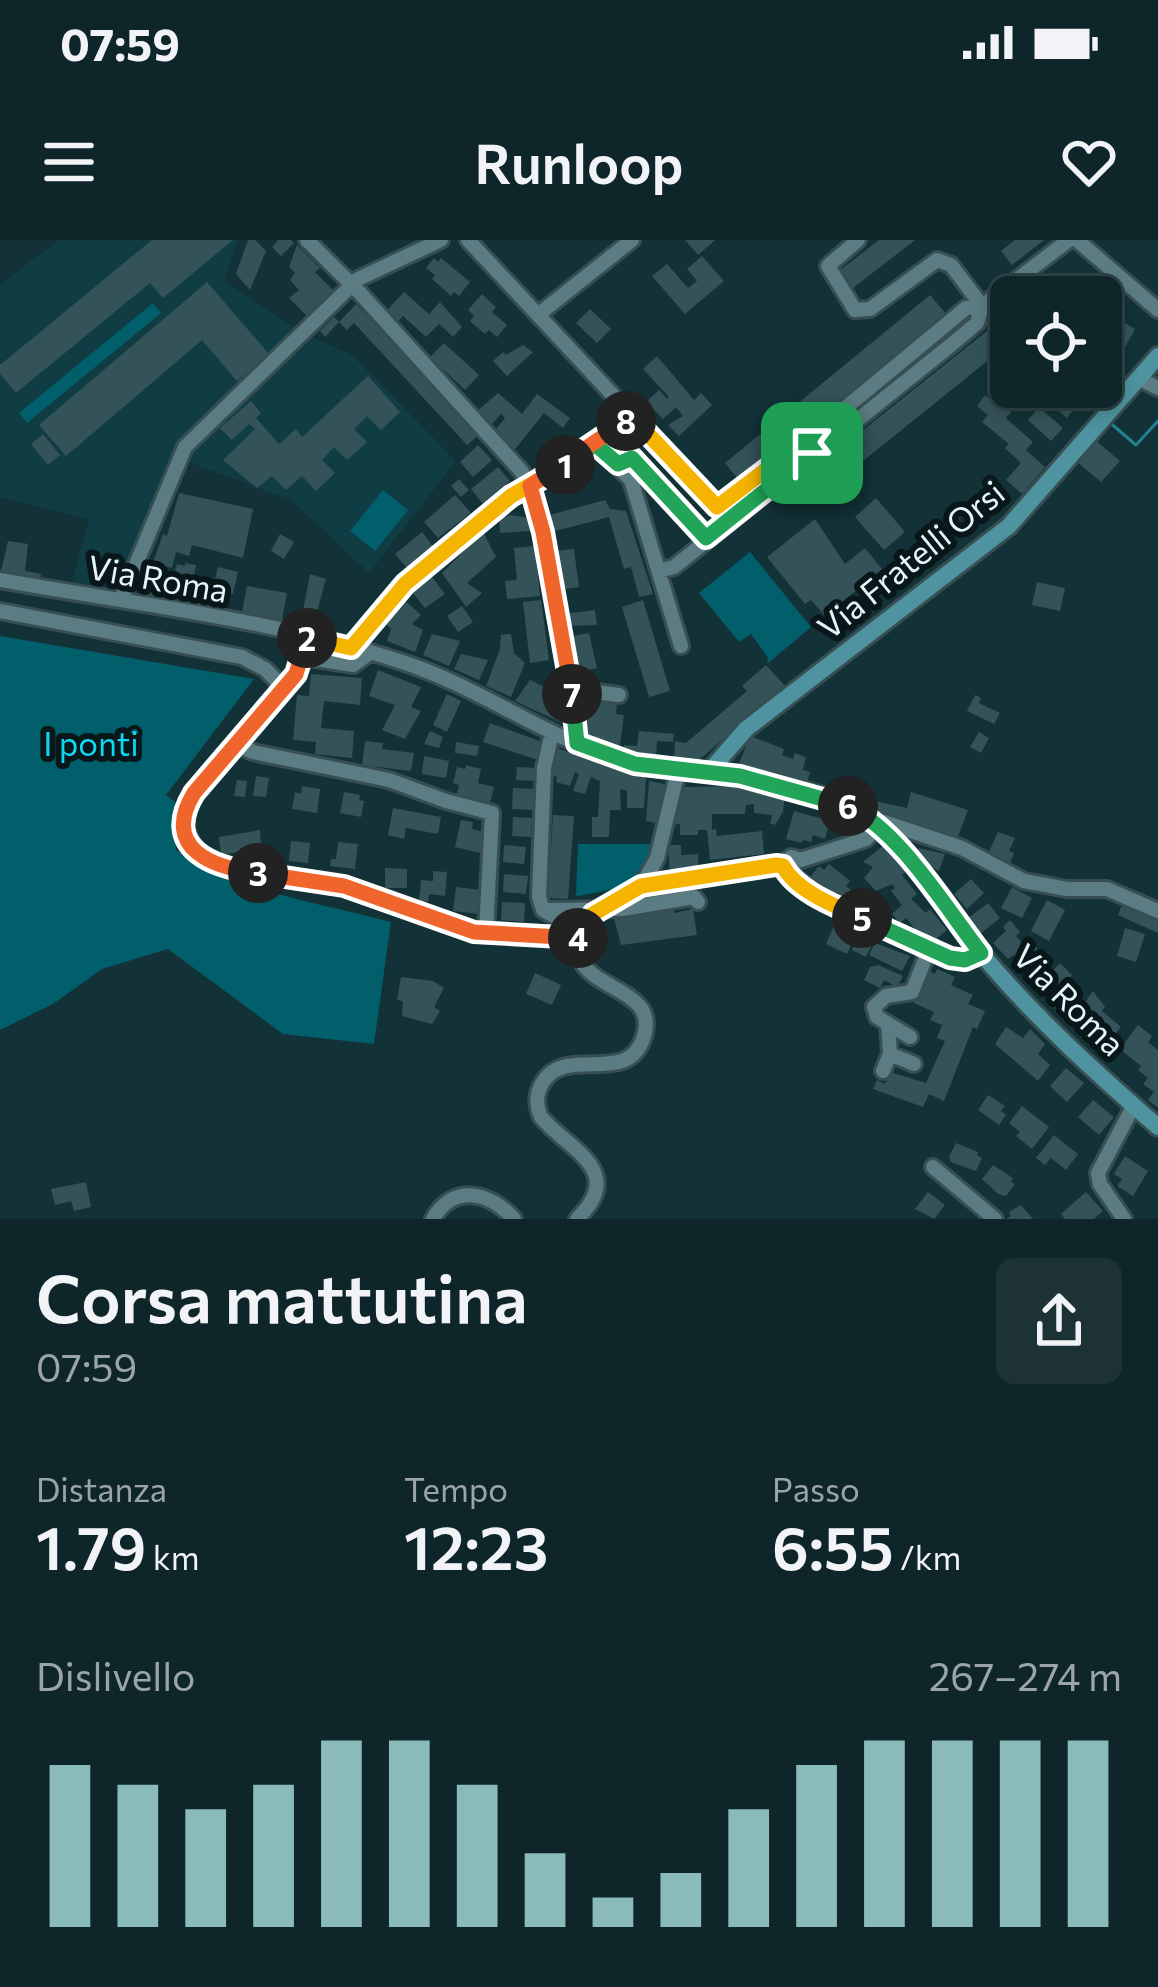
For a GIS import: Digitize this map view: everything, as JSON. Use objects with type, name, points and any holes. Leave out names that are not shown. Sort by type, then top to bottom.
[{"type":"main road","name":"Via Fratelli Orsi","points":[[708,773],[746,729],[1009,526],[1158,356]]},
{"type":"main road","name":"Via Roma","points":[[708,773],[748,778],[863,813],[1040,1018],[1158,1127]]},
{"type":"street","points":[[307,240],[530,486],[538,508],[577,743]]},
{"type":"street","points":[[124,593],[185,447],[352,286],[380,267],[441,240]]},
{"type":"street","points":[[469,240],[729,520]]},
{"type":"street","points":[[539,314],[632,240]]},
{"type":"street","points":[[858,240],[828,266],[855,310],[870,310],[937,260],[951,265],[982,306]]},
{"type":"street","points":[[717,507],[977,323],[982,306],[1073,240],[1158,310]]},
{"type":"street","points":[[1138,378],[1158,388]]},
{"type":"street","points":[[351,648],[396,592],[511,496],[632,417]]},
{"type":"street","points":[[659,571],[674,567],[831,429]]},
{"type":"street","points":[[595,444],[618,464],[634,487],[681,646]]},
{"type":"street","points":[[618,464],[629,457],[635,460],[706,538]]},
{"type":"street","name":"Via Roma","points":[[0,580],[371,652],[429,672],[551,732],[635,764],[708,773]]},
{"type":"street","name":"Via Roma","points":[[0,611],[242,657],[283,687]]},
{"type":"street","points":[[306,637],[301,667],[187,807],[189,840],[207,862],[230,870],[344,886],[449,927],[581,939]]},
{"type":"street","name":"Via Roma","points":[[303,657],[353,665],[371,652]]},
{"type":"street","points":[[571,689],[619,695]]},
{"type":"street","points":[[551,732],[544,768],[539,897],[543,910],[566,923],[581,939]]},
{"type":"street","points":[[235,744],[253,752],[389,780],[492,813],[486,933]]},
{"type":"street","points":[[641,886],[658,858],[678,771]]},
{"type":"street","points":[[789,871],[791,857],[801,860],[866,839],[884,822],[962,848],[1024,880],[1118,891],[1158,911]]},
{"type":"street","points":[[577,1219],[591,1200],[594,1171],[583,1152],[541,1117],[538,1091],[559,1067],[606,1066],[630,1057],[646,1029],[644,1010],[636,1000],[583,967],[579,957],[587,922],[600,909],[641,886],[789,871],[827,902],[928,949],[956,960],[981,953]]},
{"type":"street","points":[[543,910],[622,909],[694,897],[698,902]]},
{"type":"street","points":[[910,1036],[877,1016],[874,1007],[886,996],[912,992],[928,949]]},
{"type":"street","points":[[883,1071],[890,1054],[888,1024]]},
{"type":"street","points":[[890,1054],[914,1064]]},
{"type":"street","points":[[1124,1219],[1100,1184],[1098,1173],[1134,1106]]},
{"type":"street","points":[[933,1167],[994,1219]]},
{"type":"street","points":[[433,1219],[449,1200],[468,1194],[491,1199],[514,1219]]},
{"type":"shaded area","points":[[59,240],[238,240],[224,280],[299,331],[352,355],[456,461],[369,573],[291,500],[173,456],[122,589],[72,582],[89,519],[0,497],[0,285]]},
{"type":"green space","points":[[153,303],[161,313],[27,423],[19,413]]},
{"type":"green space","points":[[383,490],[408,510],[375,551],[350,531]]},
{"type":"green space","points":[[750,552],[811,627],[767,664],[768,658],[751,634],[739,642],[699,593]]},
{"type":"green space","name":"I ponti","points":[[0,636],[254,679],[166,795],[178,804],[174,813],[176,850],[252,886],[391,922],[374,1044],[283,1034],[168,949],[102,969],[53,1004],[0,1030]]},
{"type":"green space","points":[[578,844],[651,844],[634,878],[614,888],[576,896]]},
{"type":"building","points":[[152,240],[233,240],[163,298],[150,283],[16,393],[0,374],[0,365]]},
{"type":"building","points":[[248,240],[255,240],[266,251],[250,290],[236,274]]},
{"type":"building","points":[[278,240],[294,243],[281,256],[272,247]]},
{"type":"building","points":[[685,240],[715,240],[698,255]]},
{"type":"building","points":[[879,240],[915,240],[853,288],[840,270]]},
{"type":"building","points":[[1015,240],[1044,240],[1012,265],[1001,251]]},
{"type":"building","points":[[297,245],[336,293],[310,319],[289,298],[299,290],[290,280],[295,273],[289,267]]},
{"type":"building","points":[[702,256],[724,281],[685,314],[652,276],[667,264],[688,288],[697,281],[687,269]]},
{"type":"building","points":[[434,258],[438,262],[441,258],[470,282],[459,296],[454,292],[451,296],[432,279],[435,275],[426,268]]},
{"type":"building","points":[[207,282],[269,354],[237,381],[202,340],[66,456],[39,425]]},
{"type":"building","points":[[404,292],[429,314],[440,302],[462,327],[453,337],[439,324],[426,337],[403,316],[394,326],[382,316]]},
{"type":"building","points":[[482,294],[507,325],[497,337],[470,321],[474,316],[468,310]]},
{"type":"building","points":[[930,295],[946,314],[740,481],[725,463]]},
{"type":"building","points":[[356,304],[479,435],[467,445],[354,323],[347,330],[339,322]]},
{"type":"building","points":[[590,309],[611,329],[597,343],[576,323]]},
{"type":"building","points":[[334,317],[339,322],[325,337],[320,331]]},
{"type":"building","points":[[1122,321],[1135,329],[1122,353]]},
{"type":"building","points":[[990,329],[990,359],[863,461],[848,442]]},
{"type":"building","points":[[444,343],[479,375],[465,390],[430,357]]},
{"type":"building","points":[[523,345],[533,352],[507,376],[493,361]]},
{"type":"building","points":[[657,356],[694,400],[701,393],[712,405],[679,436],[668,425],[683,416],[676,407],[663,419],[646,402],[659,390],[669,397],[643,369]]},
{"type":"building","points":[[368,376],[400,412],[381,430],[367,416],[354,429],[367,442],[347,460],[334,447],[322,460],[335,473],[316,491],[302,476],[286,490],[272,476],[257,488],[223,460],[255,429],[249,424],[232,440],[220,428],[251,401],[261,413],[256,418],[279,444],[296,429],[302,437]]},
{"type":"building","points":[[498,393],[522,414],[537,394],[570,418],[563,428],[544,413],[512,453],[493,433],[505,418],[501,414],[488,428],[475,413]]},
{"type":"building","points":[[985,395],[990,408],[1014,408],[1006,418],[1033,442],[1026,450],[1045,467],[1022,494],[1006,480],[1021,463],[1005,448],[1009,444],[982,422],[988,415],[977,406]]},
{"type":"building","points":[[1040,408],[1063,428],[1051,441],[1028,420]]},
{"type":"building","points":[[1054,408],[1075,408],[1067,418]]},
{"type":"building","points":[[43,434],[60,455],[48,465],[31,444]]},
{"type":"building","points":[[1095,440],[1120,461],[1101,482],[1076,461]]},
{"type":"building","points":[[478,445],[492,460],[473,477],[460,462]]},
{"type":"building","points":[[498,467],[510,481],[483,504],[471,489]]},
{"type":"building","points":[[459,479],[469,490],[461,497],[451,486]]},
{"type":"building","points":[[179,493],[253,509],[243,558],[192,545],[189,556],[176,552],[172,568],[153,563],[163,534],[167,536]]},
{"type":"building","points":[[455,495],[471,513],[438,538],[424,522]]},
{"type":"building","points":[[876,498],[905,532],[884,550],[855,517]]},
{"type":"building","points":[[605,500],[610,509],[626,511],[653,594],[639,597],[631,567],[624,569],[609,517],[555,531],[550,515]]},
{"type":"building","points":[[499,518],[529,518],[530,531],[500,533]]},
{"type":"building","points":[[815,519],[845,564],[865,548],[882,569],[825,616],[811,600],[805,604],[767,557]]},
{"type":"building","points":[[422,532],[433,546],[407,568],[395,554]]},
{"type":"building","points":[[483,532],[496,557],[467,583],[482,593],[466,607],[442,573]]},
{"type":"building","points":[[280,534],[294,542],[284,559],[271,551]]},
{"type":"building","points":[[8,541],[28,544],[25,571],[41,574],[40,583],[0,575]]},
{"type":"building","points":[[535,546],[540,596],[507,599],[505,581],[517,580],[514,548]]},
{"type":"building","points":[[574,549],[579,587],[560,590],[554,551]]},
{"type":"building","points":[[177,564],[196,565],[194,606],[177,602],[181,585],[172,583]]},
{"type":"building","points":[[218,567],[238,572],[233,594],[224,592],[220,611],[202,607]]},
{"type":"building","points":[[310,574],[326,579],[312,630],[300,626]]},
{"type":"building","points":[[149,577],[167,581],[163,598],[145,594]]},
{"type":"building","points":[[432,577],[445,594],[425,608],[412,592]]},
{"type":"building","points":[[1037,582],[1065,588],[1060,611],[1032,605]]},
{"type":"building","points":[[247,586],[287,593],[282,620],[242,612]]},
{"type":"building","points":[[402,598],[421,615],[412,624],[423,630],[415,652],[387,641],[391,629],[383,621]]},
{"type":"building","points":[[541,600],[549,660],[530,663],[523,602]]},
{"type":"building","points":[[643,600],[670,691],[649,697],[622,607]]},
{"type":"building","points":[[462,606],[473,622],[458,632],[447,616]]},
{"type":"building","points":[[595,610],[597,625],[565,626],[563,614]]},
{"type":"building","points":[[589,633],[597,668],[575,673],[567,637]]},
{"type":"building","points":[[432,634],[460,641],[449,666],[423,655]]},
{"type":"building","points":[[511,634],[514,653],[525,663],[511,697],[486,686],[501,635]]},
{"type":"building","points":[[461,654],[488,660],[479,680],[454,669]]},
{"type":"building","points":[[766,665],[785,686],[694,764],[674,759],[675,741],[686,743],[747,691],[742,686]]},
{"type":"building","points":[[378,670],[421,687],[411,707],[421,711],[405,739],[382,730],[395,705],[369,696]]},
{"type":"building","points":[[311,674],[362,678],[360,705],[324,701],[321,728],[354,731],[352,758],[315,754],[316,742],[293,740],[297,695],[309,696]]},
{"type":"building","points":[[553,678],[561,679],[568,726],[515,701],[530,680],[551,690]]},
{"type":"building","points":[[447,694],[461,701],[447,732],[433,725]]},
{"type":"building","points":[[975,695],[981,698],[979,703],[1000,713],[994,724],[967,711]]},
{"type":"building","points":[[576,697],[617,703],[616,714],[624,715],[619,752],[581,741]]},
{"type":"building","points":[[490,723],[545,743],[541,761],[483,742]]},
{"type":"building","points":[[430,731],[443,737],[439,748],[424,744]]},
{"type":"building","points":[[639,731],[674,734],[673,742],[657,741],[656,757],[623,755],[624,745],[637,746]]},
{"type":"building","points":[[979,732],[989,738],[981,753],[970,747]]},
{"type":"building","points":[[750,736],[784,749],[782,755],[806,757],[803,770],[810,772],[805,791],[737,769]]},
{"type":"building","points":[[365,741],[383,743],[382,749],[414,753],[411,771],[362,765]]},
{"type":"building","points":[[456,742],[479,746],[477,756],[455,753]]},
{"type":"building","points":[[554,747],[646,778],[644,808],[627,808],[627,791],[620,789],[621,810],[610,810],[609,837],[592,837],[600,781],[591,777],[585,794],[573,791],[579,774],[575,772],[570,786],[556,782],[557,777],[547,774]]},
{"type":"building","points":[[424,756],[449,761],[446,778],[422,774]]},
{"type":"building","points":[[466,765],[481,769],[478,783],[494,787],[489,806],[456,798],[457,767],[465,769]]},
{"type":"building","points":[[517,767],[537,768],[536,781],[516,780]]},
{"type":"building","points":[[256,776],[269,778],[266,797],[253,796]]},
{"type":"building","points":[[237,780],[247,781],[245,797],[234,796]]},
{"type":"building","points":[[649,781],[670,785],[659,824],[646,821]]},
{"type":"building","points":[[302,786],[320,789],[317,813],[292,809],[295,792],[301,794]]},
{"type":"building","points":[[755,786],[785,793],[783,812],[775,825],[770,823],[772,815],[754,813],[754,804],[746,805],[745,814],[712,814],[712,830],[716,829],[717,836],[762,831],[764,854],[710,860],[707,830],[680,835],[680,824],[670,825],[678,787]]},
{"type":"building","points":[[513,788],[534,789],[533,810],[512,809]]},
{"type":"building","points":[[344,792],[360,795],[359,800],[364,801],[361,817],[340,813]]},
{"type":"building","points":[[911,792],[968,810],[956,842],[878,816],[875,801],[907,808]]},
{"type":"building","points":[[393,808],[441,817],[438,834],[406,828],[404,839],[388,835]]},
{"type":"building","points":[[794,811],[830,821],[825,839],[813,835],[811,842],[801,843],[786,839]]},
{"type":"building","points":[[553,815],[574,816],[568,899],[548,898]]},
{"type":"building","points":[[513,817],[532,818],[531,837],[512,836]]},
{"type":"building","points":[[461,820],[485,832],[481,853],[455,847]]},
{"type":"building","points":[[260,830],[261,848],[221,855],[219,837]]},
{"type":"building","points":[[998,832],[1015,838],[1009,866],[987,856]]},
{"type":"building","points":[[291,841],[310,843],[308,863],[289,861]]},
{"type":"building","points":[[338,842],[358,844],[355,869],[330,866]]},
{"type":"building","points":[[885,844],[907,871],[902,875],[917,894],[911,899],[926,913],[930,909],[947,930],[935,940],[931,936],[925,941],[906,918],[900,923],[892,914],[902,905],[891,891],[892,884],[876,891],[864,878],[873,867],[863,862]]},
{"type":"building","points":[[504,845],[526,847],[524,864],[503,862]]},
{"type":"building","points":[[668,845],[681,845],[681,855],[698,854],[699,873],[670,874]]},
{"type":"building","points":[[919,848],[945,854],[939,871],[915,857]]},
{"type":"building","points":[[829,864],[864,901],[858,909],[838,893],[835,896],[825,888],[822,892],[808,880],[819,866],[824,870]]},
{"type":"building","points":[[385,868],[407,869],[407,888],[385,888]]},
{"type":"building","points":[[433,871],[447,872],[445,896],[429,894],[428,902],[419,901],[421,880],[433,881]]},
{"type":"building","points":[[504,874],[528,876],[526,894],[503,892]]},
{"type":"building","points":[[971,879],[984,893],[967,909],[954,894]]},
{"type":"building","points":[[456,887],[481,890],[478,914],[453,911]]},
{"type":"building","points":[[1012,887],[1032,898],[1022,918],[1001,908]]},
{"type":"building","points":[[1047,900],[1065,910],[1049,941],[1031,931]]},
{"type":"building","points":[[502,902],[525,903],[524,922],[501,920]]},
{"type":"building","points":[[988,903],[1000,918],[980,934],[967,919]]},
{"type":"building","points":[[1122,904],[1158,920],[1158,933],[1118,915]]},
{"type":"building","points":[[673,907],[674,913],[693,909],[697,935],[621,945],[614,918]]},
{"type":"building","points":[[1010,920],[1023,944],[1029,939],[1043,955],[1025,970],[1013,955],[1008,959],[993,943]]},
{"type":"building","points":[[836,921],[856,935],[847,954],[826,944]]},
{"type":"building","points":[[1125,928],[1145,934],[1136,962],[1117,956]]},
{"type":"building","points":[[860,933],[874,940],[866,957],[852,950]]},
{"type":"building","points":[[875,943],[910,956],[902,971],[869,955]]},
{"type":"building","points":[[1060,963],[1072,975],[1067,980],[1079,993],[1060,1013],[1048,1002],[1054,996],[1041,983]]},
{"type":"building","points":[[878,965],[903,976],[897,987],[884,980],[880,988],[864,980],[870,967]]},
{"type":"building","points":[[937,969],[955,977],[951,985],[973,995],[968,1004],[985,1011],[977,1029],[973,1027],[944,1101],[929,1094],[923,1107],[873,1089],[877,1080],[885,1084],[890,1072],[926,1083],[945,1041],[937,1038],[942,1025],[930,1020],[934,1012],[914,1003],[928,971],[935,974]]},
{"type":"building","points":[[535,973],[561,985],[552,1005],[526,994]]},
{"type":"building","points":[[401,977],[433,981],[444,988],[432,1024],[402,1016],[403,1001],[397,1000]]},
{"type":"building","points":[[1093,991],[1105,1007],[1102,1011],[1121,1027],[1114,1035],[1120,1040],[1105,1057],[1091,1045],[1099,1036],[1075,1017]]},
{"type":"building","points":[[1138,1025],[1152,1036],[1148,1042],[1158,1050],[1158,1108],[1148,1100],[1154,1092],[1143,1084],[1148,1078],[1138,1070],[1141,1066],[1120,1049]]},
{"type":"building","points":[[1006,1027],[1023,1038],[1030,1029],[1045,1044],[1038,1054],[1050,1065],[1038,1081],[995,1044]]},
{"type":"building","points":[[1066,1068],[1084,1083],[1067,1102],[1050,1086]]},
{"type":"building","points":[[988,1095],[1005,1106],[1001,1111],[1006,1115],[999,1125],[978,1110]]},
{"type":"building","points":[[1093,1100],[1114,1117],[1099,1135],[1078,1117]]},
{"type":"building","points":[[1022,1106],[1049,1127],[1032,1149],[1009,1123]]},
{"type":"building","points":[[1054,1135],[1078,1154],[1066,1170],[1051,1158],[1045,1165],[1036,1158]]},
{"type":"building","points":[[956,1143],[978,1152],[982,1158],[976,1171],[951,1162]]},
{"type":"building","points":[[1125,1156],[1148,1171],[1133,1196],[1117,1186],[1122,1179],[1114,1174]]},
{"type":"building","points":[[993,1165],[1013,1178],[1015,1184],[1006,1196],[982,1179]]},
{"type":"building","points":[[86,1182],[91,1207],[74,1211],[71,1201],[55,1205],[51,1189]]},
{"type":"building","points":[[928,1192],[945,1205],[934,1219],[915,1209]]},
{"type":"building","points":[[1086,1192],[1103,1211],[1094,1219],[1065,1219],[1061,1214]]},
{"type":"building","points":[[1021,1205],[1033,1219],[1006,1219],[1009,1212]]},
{"type":"waterway","points":[[1094,408],[1101,414]]},
{"type":"waterway","points":[[1108,421],[1136,445],[1158,421]]},
{"type":"route","points":[[812,453],[706,538],[635,460],[629,457],[618,464],[595,444],[519,491],[396,592],[351,648],[306,637],[301,667],[190,798],[185,830],[193,848],[215,866],[344,886],[460,929],[581,939],[593,914],[641,886],[776,865],[827,902],[928,949],[956,960],[981,953],[890,838],[863,813],[740,776],[635,764],[577,743],[570,679],[530,486],[581,454],[595,444],[626,422],[632,417],[717,507],[826,424],[835,435],[812,453]]}]
